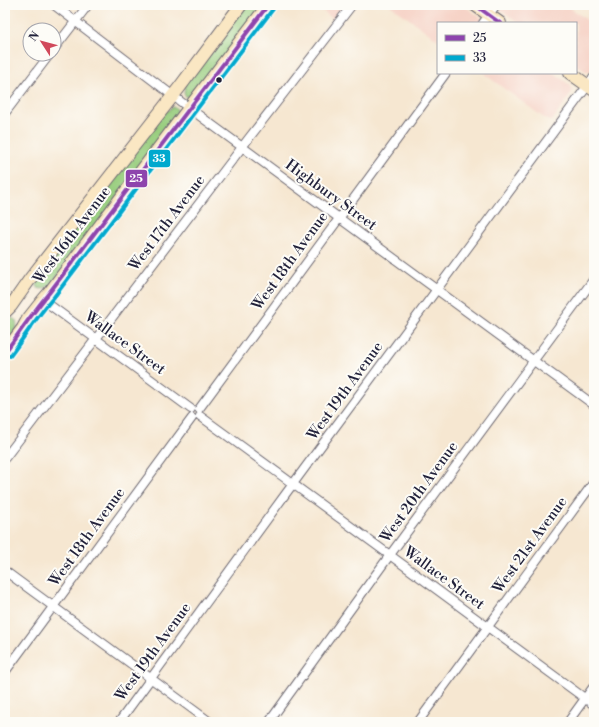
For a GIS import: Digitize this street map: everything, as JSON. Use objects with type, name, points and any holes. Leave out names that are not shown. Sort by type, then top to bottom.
[{"type":"main road","name":"West 16th Avenue","points":[[7,307],[241,5]]},
{"type":"main road","name":"West 16th Avenue","points":[[5,352],[28,319],[268,5]]},
{"type":"main road","points":[[475,5],[485,19],[496,22]]},
{"type":"main road","points":[[572,74],[592,84]]},
{"type":"street","name":"Highbury Street","points":[[54,5],[189,108],[594,405]]},
{"type":"street","points":[[62,38],[88,5]]},
{"type":"street","name":"West 17th Avenue","points":[[5,458],[352,5]]},
{"type":"street","points":[[485,19],[496,5]]},
{"type":"street","points":[[5,113],[44,62]]},
{"type":"street","name":"West 18th Avenue","points":[[5,672],[445,74]]},
{"type":"street","name":"West 19th Avenue","points":[[119,722],[437,290],[592,84]]},
{"type":"street","name":"West 20th Avenue","points":[[268,722],[594,279]]},
{"type":"street","name":"Wallace Street","points":[[43,300],[594,705]]},
{"type":"street","name":"West 21st Avenue","points":[[418,722],[594,482]]},
{"type":"street","points":[[5,571],[210,722]]},
{"type":"street","points":[[568,722],[594,686]]},
{"type":"shaded area","points":[[315,5],[343,5],[333,19]]},
{"type":"shaded area","points":[[390,5],[463,5],[487,22],[437,22],[437,39]]},
{"type":"shaded area","points":[[494,5],[566,5],[594,25],[594,69],[590,72],[586,72],[577,65],[577,22],[518,22]]},
{"type":"shaded area","points":[[484,74],[555,74],[571,86],[572,92],[552,121],[547,120]]},
{"type":"green space","points":[[245,5],[263,5],[199,89],[189,97],[185,96],[185,83]]},
{"type":"green space","points":[[173,107],[176,108],[177,111],[176,120],[50,286],[42,289],[38,288],[38,278],[162,114]]},
{"type":"green space","points":[[13,318],[17,324],[16,328],[5,344],[5,322]]},
{"type":"transit line","name":"25","points":[[5,352],[37,307],[268,5]]},
{"type":"transit line","name":"25","points":[[475,5],[499,22]]},
{"type":"transit line","name":"33","points":[[10,356],[42,311],[273,9]]}]
